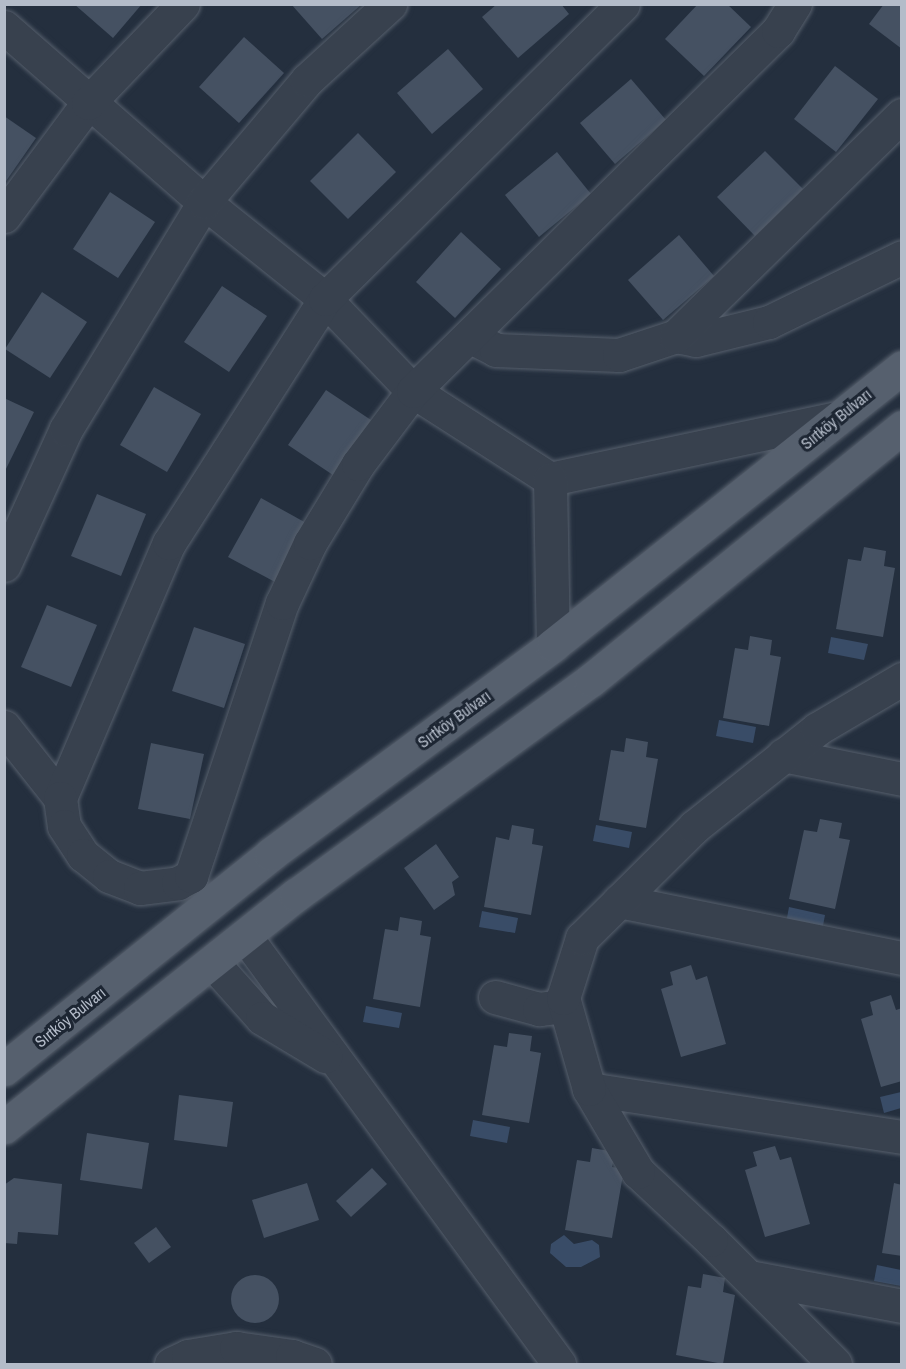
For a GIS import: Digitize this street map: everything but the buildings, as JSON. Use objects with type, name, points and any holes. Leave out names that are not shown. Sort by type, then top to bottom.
[{"type":"main road","name":"Sırtköy Bulvarı","points":[[4,1069],[271,854],[553,645],[902,367]]},
{"type":"main road","points":[[4,1127],[245,936],[591,680],[902,427]]},
{"type":"street","points":[[4,216],[88,103],[183,4]]},
{"type":"street","points":[[4,565],[66,429],[204,202],[307,80],[390,4]]},
{"type":"street","points":[[60,798],[169,543],[325,299],[624,4]]},
{"type":"street","points":[[4,727],[60,798],[64,826],[83,855],[109,876],[140,888],[178,883],[191,876],[206,820],[296,573],[358,464],[413,391],[471,337],[778,31],[795,4]]},
{"type":"street","points":[[4,27],[88,103],[204,202],[325,299],[413,391],[550,479],[838,418]]},
{"type":"street","points":[[471,337],[496,350],[619,355],[676,336],[902,115]]},
{"type":"street","points":[[676,336],[696,340],[769,322],[902,257]]},
{"type":"street","points":[[550,479],[553,645]]},
{"type":"street","points":[[836,1365],[749,1277],[638,1172],[589,1089],[563,998],[582,938],[694,827],[817,729],[902,679]]},
{"type":"street","points":[[783,755],[902,779]]},
{"type":"street","points":[[619,901],[902,958]]},
{"type":"street","points":[[245,936],[559,1365]]},
{"type":"street","points":[[212,962],[262,1018],[337,1063]]},
{"type":"street","points":[[495,997],[539,1009],[565,1006]]},
{"type":"street","points":[[589,1089],[902,1137]]},
{"type":"street","points":[[749,1277],[902,1306]]},
{"type":"street","points":[[171,1365],[188,1356],[236,1348],[292,1356],[315,1365]]},
{"type":"water","points":[[831,637],[868,644],[864,660],[828,653]]},
{"type":"water","points":[[719,720],[756,727],[753,743],[716,736]]},
{"type":"water","points":[[596,825],[632,832],[629,848],[593,841]]},
{"type":"water","points":[[789,907],[825,915],[822,931],[786,923]]},
{"type":"water","points":[[482,911],[518,918],[515,933],[479,927]]},
{"type":"water","points":[[366,1006],[402,1013],[399,1028],[363,1022]]},
{"type":"water","points":[[901,1092],[901,1108],[884,1113],[880,1097]]},
{"type":"water","points":[[473,1120],[510,1127],[507,1143],[470,1136]]},
{"type":"water","points":[[564,1235],[574,1244],[592,1240],[599,1245],[600,1257],[581,1267],[566,1267],[550,1253],[551,1244]]},
{"type":"water","points":[[877,1265],[901,1270],[901,1286],[874,1281]]}]
